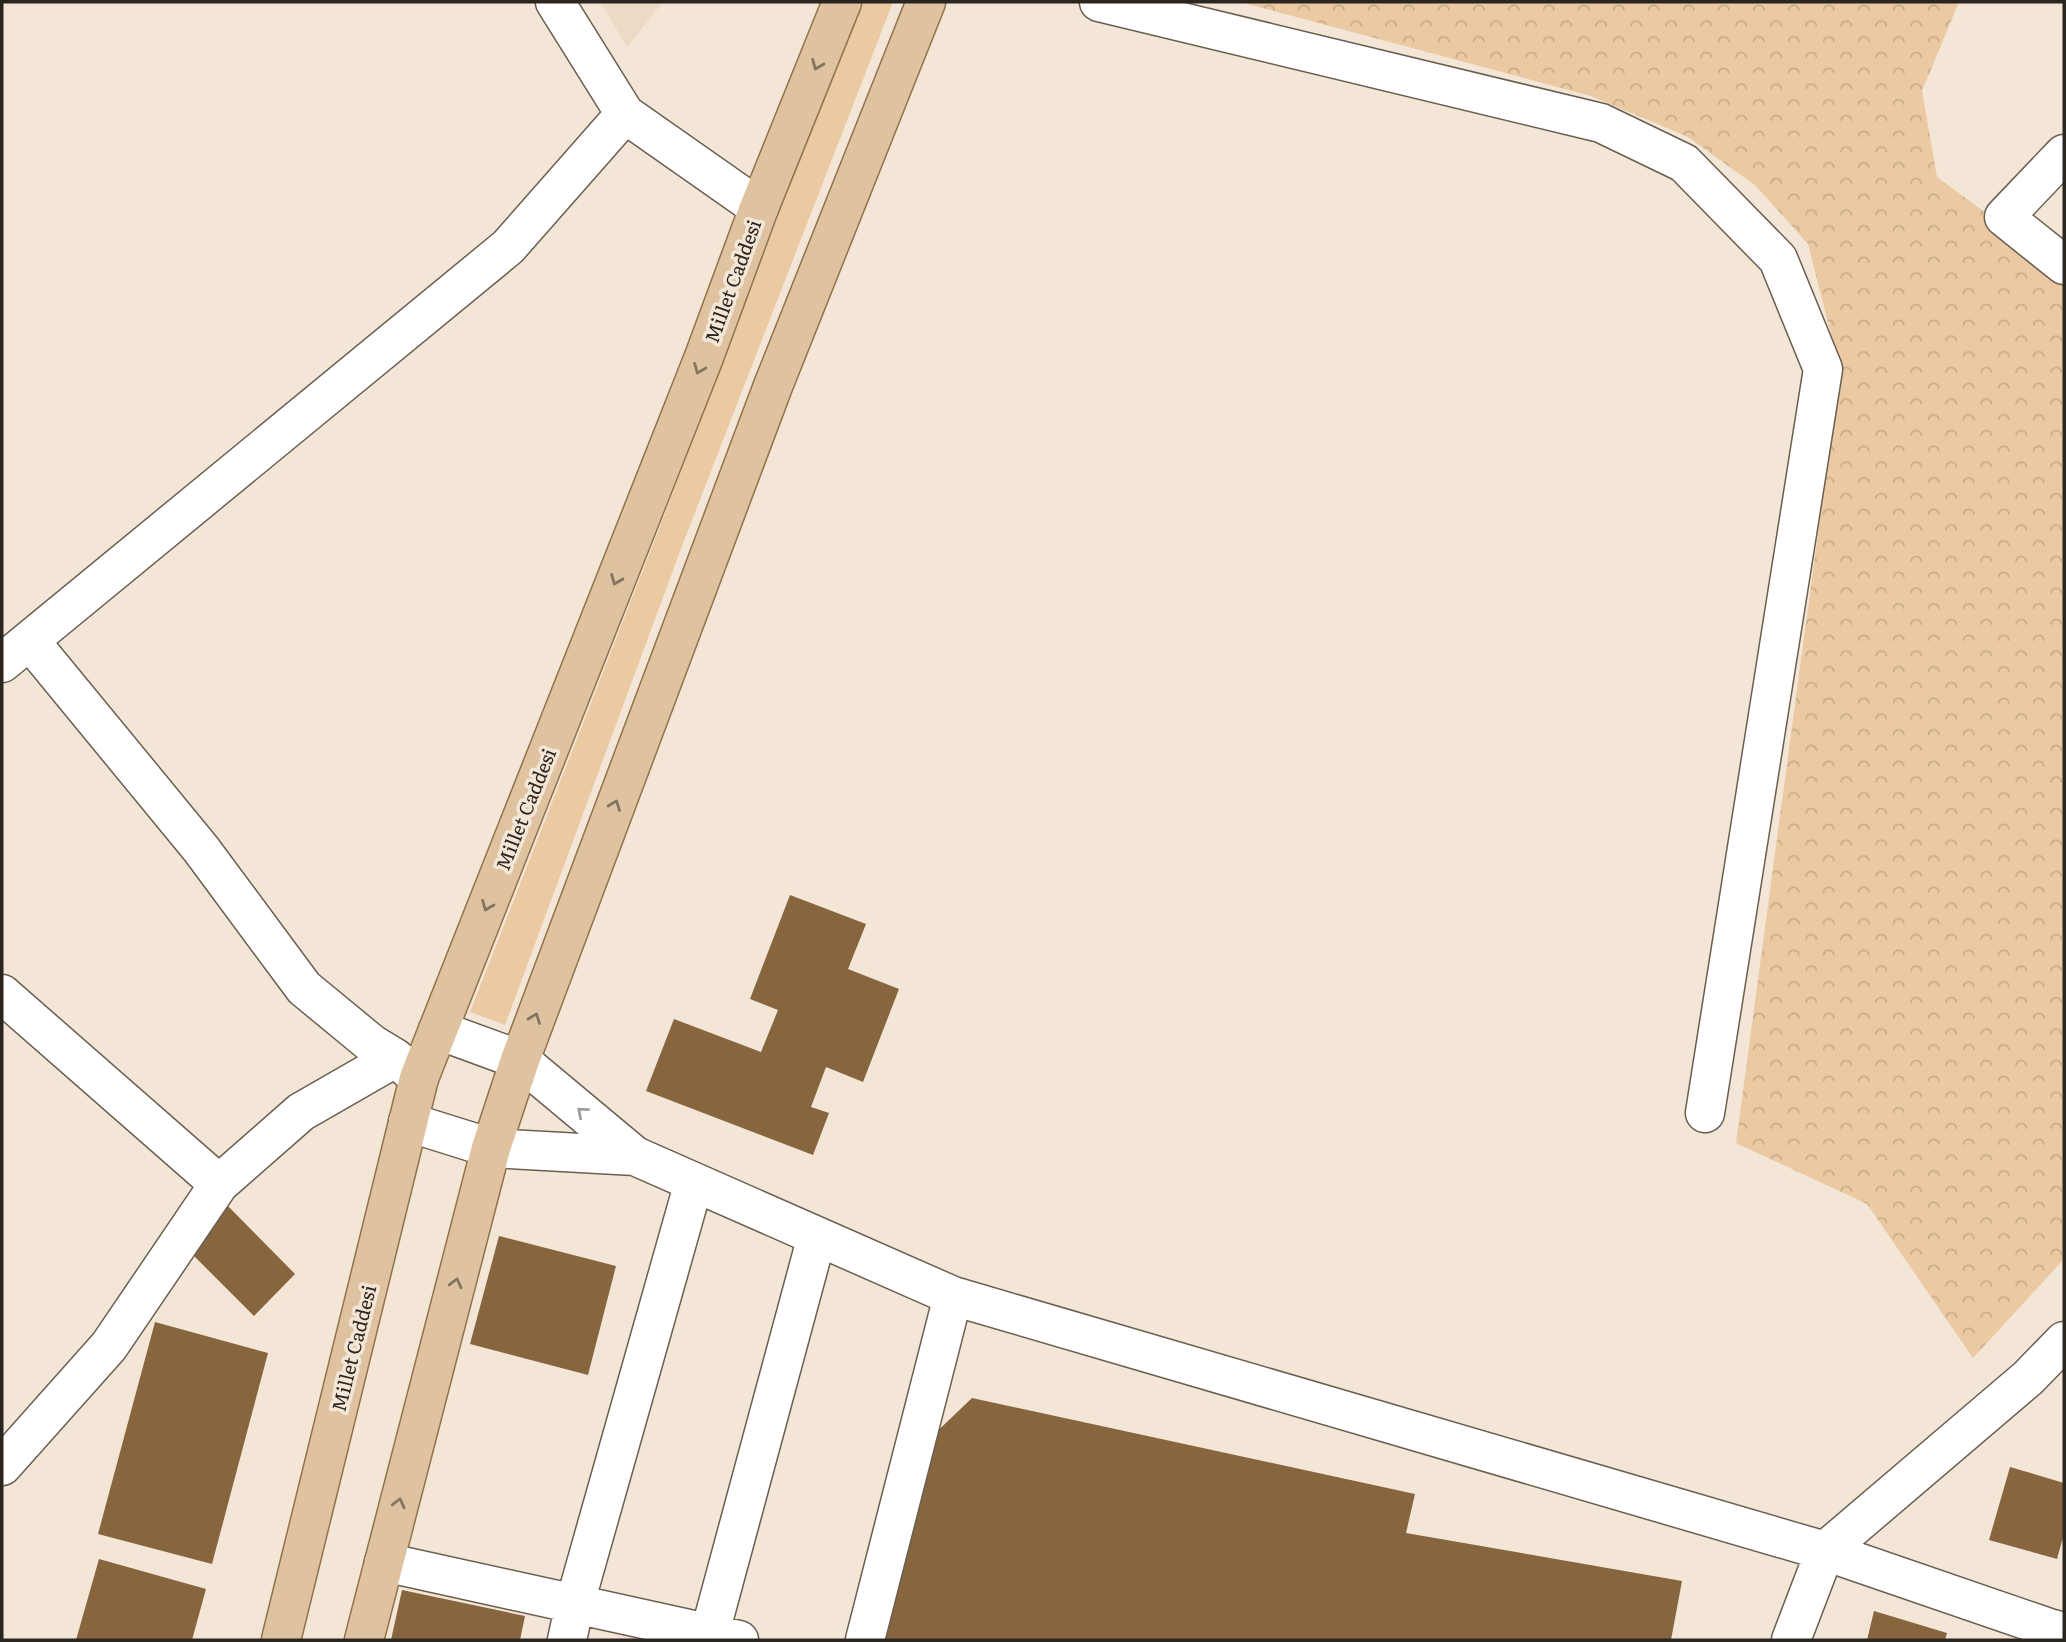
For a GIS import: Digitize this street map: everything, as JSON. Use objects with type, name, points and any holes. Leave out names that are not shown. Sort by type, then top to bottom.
[{"type":"main road","name":"Millet Caddesi","points":[[281,1640],[408,1122],[407,1068],[438,1030],[842,2]]},
{"type":"main road","points":[[364,1640],[491,1148],[520,1060],[773,386],[926,2]]},
{"type":"street","points":[[555,2],[625,114],[759,208]]},
{"type":"street","points":[[1100,2],[1601,123],[1684,163],[1778,259],[1823,369],[1705,1113]]},
{"type":"street","points":[[407,1068],[372,1044],[304,988],[201,849],[16,652],[508,247],[625,114]]},
{"type":"street","points":[[2064,154],[2004,216],[2064,265]]},
{"type":"street","points":[[2,994],[219,1184]]},
{"type":"street","points":[[438,1030],[520,1060],[635,1156],[953,1296],[1825,1552],[2053,1633]]},
{"type":"street","points":[[2,1466],[109,1346],[219,1184],[301,1112],[407,1068]]},
{"type":"street","points":[[408,1122],[491,1148],[635,1156]]},
{"type":"street","points":[[567,1640],[575,1603],[694,1182]]},
{"type":"street","points":[[384,1562],[575,1603],[719,1638],[817,1236]]},
{"type":"street","points":[[865,1640],[953,1296]]},
{"type":"street","points":[[1791,1640],[1825,1552],[2028,1378],[2064,1341]]},
{"type":"shaded area","points":[[600,2],[663,2],[627,47]]},
{"type":"green space","points":[[859,2],[893,2],[682,546],[505,1025],[470,1012],[656,537]]},
{"type":"green space","points":[[1240,2],[1959,2],[1922,91],[1937,177],[2064,271],[2064,1259],[1973,1358],[1867,1204],[1736,1143],[1840,370],[1808,244],[1756,186],[1688,137],[1591,96]]},
{"type":"building","points":[[790,895],[866,924],[848,969],[899,989],[863,1082],[826,1067],[811,1107],[829,1113],[813,1155],[646,1091],[674,1019],[761,1052],[778,1010],[750,999]]},
{"type":"building","points":[[226,1204],[295,1274],[254,1316],[184,1246]]},
{"type":"building","points":[[499,1236],[616,1266],[588,1375],[470,1344]]},
{"type":"building","points":[[155,1322],[268,1353],[212,1564],[98,1534]]},
{"type":"building","points":[[972,1398],[1415,1494],[1406,1533],[1682,1581],[1671,1640],[883,1640],[926,1442]]},
{"type":"building","points":[[2010,1467],[2064,1483],[2064,1534],[2057,1559],[1989,1540]]},
{"type":"building","points":[[99,1559],[206,1589],[192,1640],[76,1640]]},
{"type":"building","points":[[402,1590],[525,1616],[520,1640],[391,1640]]},
{"type":"building","points":[[1874,1611],[1947,1633],[1945,1640],[1867,1640]]}]
